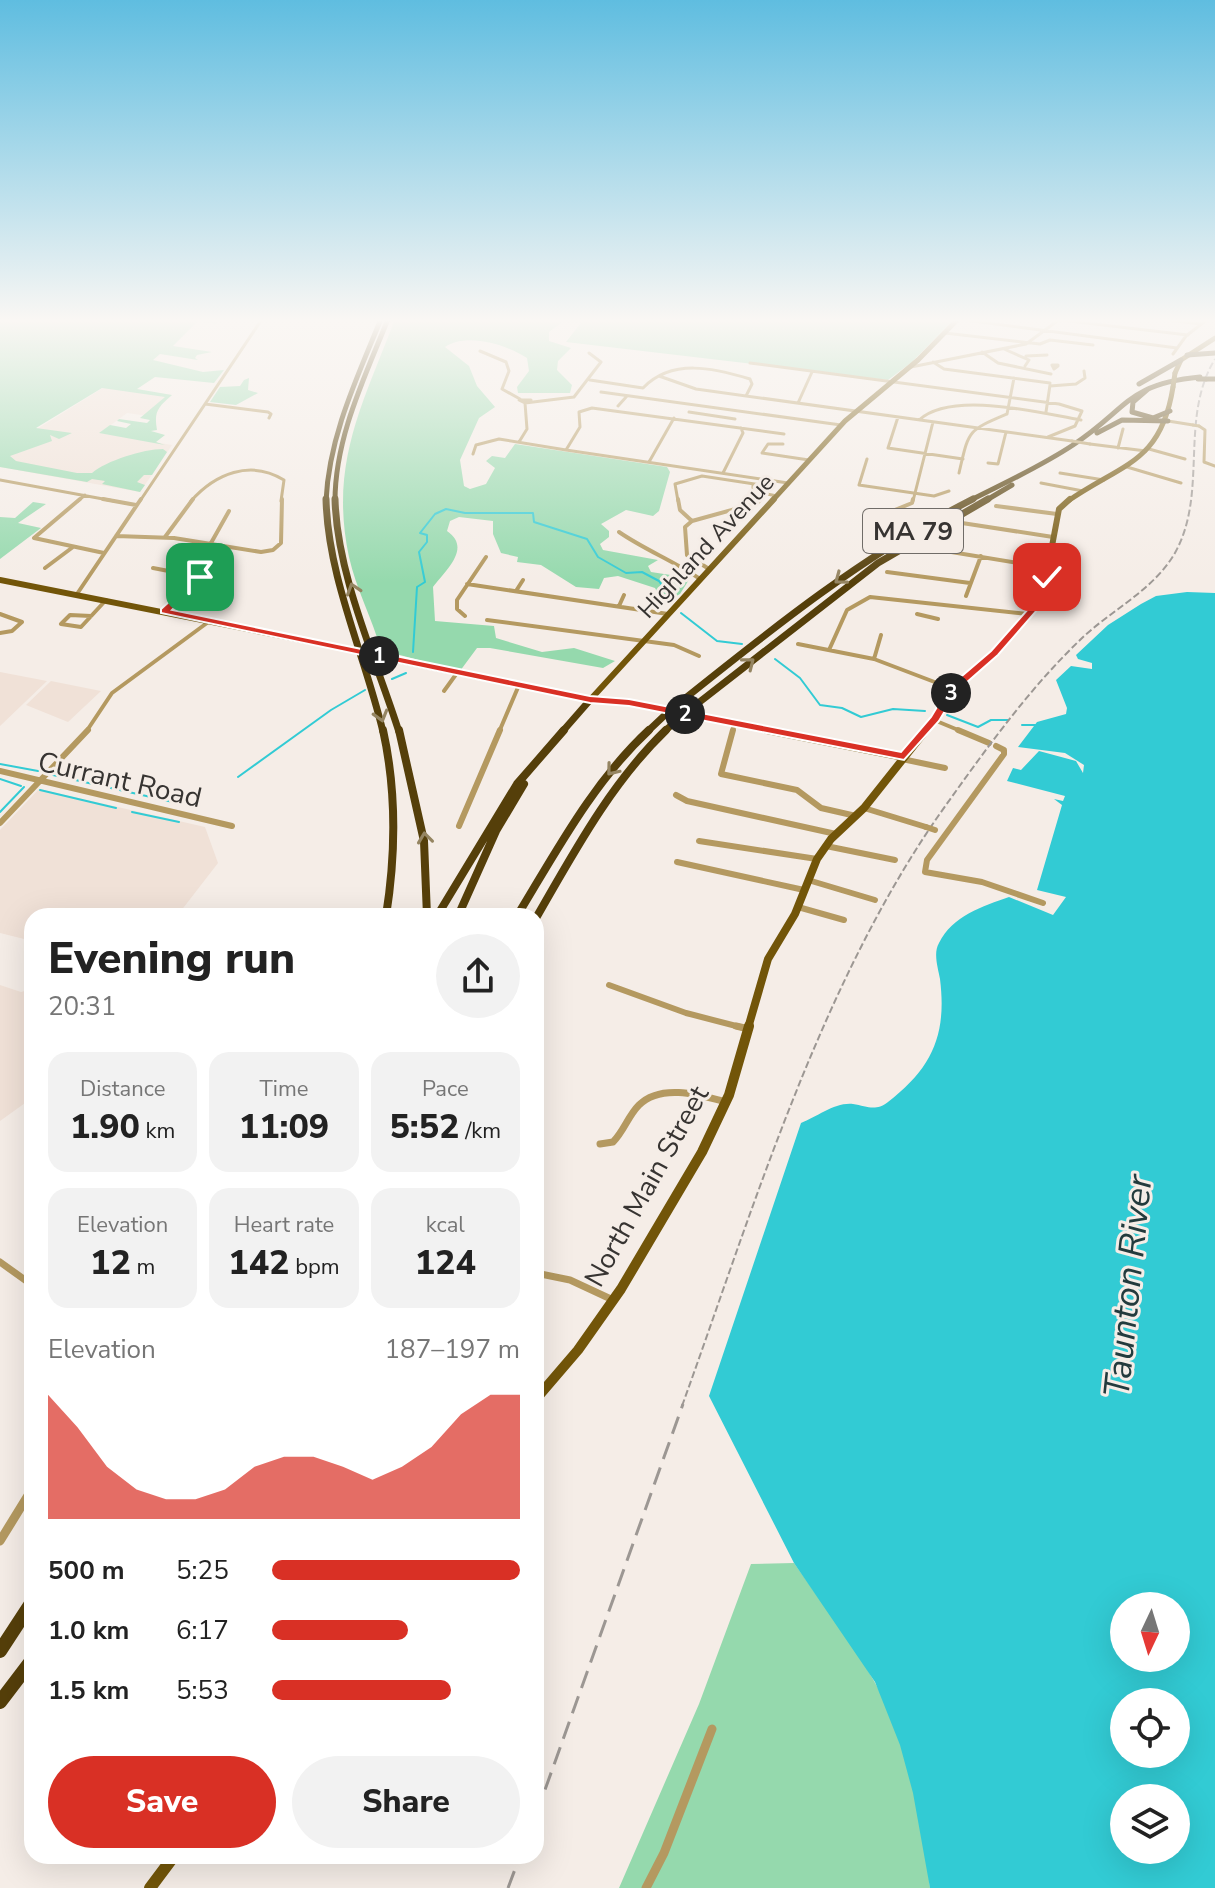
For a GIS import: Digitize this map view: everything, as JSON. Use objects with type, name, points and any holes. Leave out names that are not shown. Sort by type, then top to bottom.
[{"type":"highway","points":[[348,407],[334,446],[326,501],[331,549],[381,715],[392,768],[395,840],[387,908]]},
{"type":"highway","points":[[356,407],[341,450],[335,486],[336,519],[344,561],[419,802],[428,865],[427,908]]},
{"type":"highway","name":"MA 79","points":[[522,908],[596,790],[625,754],[670,711],[862,563],[919,527],[1071,447],[1116,407]]},
{"type":"highway","name":"MA 79","points":[[542,908],[611,792],[644,752],[684,714],[878,563],[1074,450],[1123,407]]},
{"type":"highway","points":[[1131,407],[1136,415],[1155,424],[1161,432]]},
{"type":"highway","points":[[1097,433],[1117,421],[1162,417],[1170,411]]},
{"type":"highway","points":[[1144,419],[1168,421]]},
{"type":"highway","points":[[442,908],[506,800],[542,753],[590,700]]},
{"type":"highway","points":[[462,908],[496,831],[542,753]]},
{"type":"highway","points":[[0,1651],[24,1614]]},
{"type":"highway","points":[[0,1702],[24,1670]]},
{"type":"main road","name":"Highland Avenue","points":[[590,700],[860,407]]},
{"type":"main road","points":[[1057,514],[1063,504],[1127,467],[1147,450],[1168,421],[1170,407]]},
{"type":"main road","name":"North Main Street","points":[[544,1390],[578,1350],[613,1300],[684,1186],[726,1102],[768,959],[798,907],[817,859],[836,834],[860,812],[934,720],[953,689],[994,653],[1042,598],[1057,514]]},
{"type":"main road","points":[[0,580],[211,620],[590,700],[629,703],[903,758]]},
{"type":"main road","points":[[150,1888],[168,1864]]},
{"type":"street","points":[[77,594],[203,407]]},
{"type":"street","points":[[229,407],[268,412],[271,414],[269,418]]},
{"type":"street","points":[[519,442],[527,429],[525,407]]},
{"type":"street","points":[[566,450],[580,429],[581,410],[597,407]]},
{"type":"street","points":[[599,407],[784,434]]},
{"type":"street","points":[[685,420],[692,407]]},
{"type":"street","points":[[716,407],[841,425]]},
{"type":"street","points":[[827,407],[1147,450],[1185,459]]},
{"type":"street","points":[[919,420],[926,410],[937,407]]},
{"type":"street","points":[[972,407],[1081,420]]},
{"type":"street","points":[[1046,412],[1047,407]]},
{"type":"street","points":[[1047,437],[1071,429],[1081,420],[1082,413],[1079,408],[1073,407]]},
{"type":"street","points":[[959,473],[966,444],[975,428],[1003,417],[1008,410]]},
{"type":"street","points":[[689,412],[735,419]]},
{"type":"street","points":[[898,417],[888,448],[963,459]]},
{"type":"street","points":[[649,462],[674,418]]},
{"type":"street","points":[[1168,421],[1205,430],[1203,457],[1205,464],[1215,466]]},
{"type":"street","points":[[890,512],[909,505],[933,422]]},
{"type":"street","points":[[723,473],[743,433],[741,428]]},
{"type":"street","points":[[1118,448],[1123,429]]},
{"type":"street","points":[[988,463],[998,464],[1006,432]]},
{"type":"street","points":[[473,454],[474,447],[485,441],[519,442],[788,483]]},
{"type":"street","points":[[783,444],[768,444],[762,453],[809,460]]},
{"type":"street","points":[[867,459],[859,485],[938,496],[949,491]]},
{"type":"street","points":[[1127,467],[1181,483]]},
{"type":"street","points":[[116,536],[165,537],[261,552],[279,546],[283,479],[241,469],[224,472],[187,504],[165,537]]},
{"type":"street","points":[[1060,473],[1104,480]]},
{"type":"street","points":[[692,521],[680,510],[676,484],[699,476],[764,487],[766,495]]},
{"type":"street","points":[[0,480],[136,505]]},
{"type":"street","points":[[1041,483],[1083,491]]},
{"type":"street","points":[[753,484],[753,492],[777,496]]},
{"type":"street","points":[[85,495],[34,538],[104,553]]},
{"type":"street","points":[[709,569],[694,562],[687,554],[685,528],[692,521],[757,503],[766,495]]},
{"type":"street","points":[[996,506],[1057,514]]},
{"type":"street","points":[[211,543],[229,511]]},
{"type":"street","points":[[962,523],[1053,537]]},
{"type":"street","points":[[619,532],[645,550],[674,561],[700,579]]},
{"type":"street","points":[[45,568],[73,547]]},
{"type":"street","points":[[927,548],[1048,568]]},
{"type":"street","points":[[966,596],[981,556]]},
{"type":"street","points":[[465,616],[459,612],[457,605],[486,557]]},
{"type":"street","points":[[153,568],[200,577],[165,611]]},
{"type":"street","points":[[887,572],[970,583]]},
{"type":"street","points":[[516,591],[523,580]]},
{"type":"street","points":[[467,584],[668,614]]},
{"type":"street","points":[[619,606],[624,595]]},
{"type":"street","points":[[829,650],[843,616],[863,599],[877,597],[1027,614]]},
{"type":"street","points":[[91,616],[72,614],[61,624],[80,627],[91,616],[106,600]]},
{"type":"street","points":[[928,603],[928,616]]},
{"type":"street","points":[[0,614],[22,622],[12,631],[0,633]]},
{"type":"street","points":[[917,614],[938,619]]},
{"type":"street","points":[[0,823],[37,780],[90,728],[100,706],[119,687],[211,620]]},
{"type":"street","points":[[487,620],[674,645],[699,656]]},
{"type":"street","points":[[874,659],[881,635]]},
{"type":"street","points":[[798,644],[874,659],[953,689]]},
{"type":"street","points":[[444,691],[457,673]]},
{"type":"street","points":[[459,826],[519,685]]},
{"type":"street","points":[[934,720],[989,743]]},
{"type":"street","points":[[735,723],[721,774],[797,790],[821,808],[860,812],[946,834]]},
{"type":"street","points":[[996,746],[1004,752],[927,860],[925,872],[982,882],[1043,903]]},
{"type":"street","points":[[903,758],[945,768]]},
{"type":"street","name":"Currant Road","points":[[0,771],[232,826]]},
{"type":"street","points":[[676,795],[687,801],[836,834]]},
{"type":"street","points":[[699,841],[737,849],[772,849],[817,859]]},
{"type":"street","points":[[826,846],[895,860]]},
{"type":"street","points":[[677,862],[875,900]]},
{"type":"street","points":[[798,907],[844,920]]},
{"type":"street","points":[[609,985],[686,1013],[749,1029]]},
{"type":"street","points":[[600,1144],[613,1142],[641,1102],[649,1097],[684,1095],[726,1102]]},
{"type":"street","points":[[0,1262],[24,1272]]},
{"type":"street","points":[[544,1275],[570,1280],[613,1300]]},
{"type":"street","points":[[0,1541],[24,1502]]},
{"type":"street","points":[[646,1888],[664,1853],[712,1729]]},
{"type":"shaded area","points":[[72,407],[158,407],[148,416],[127,413],[100,433],[172,445],[140,492],[0,467],[0,452]]},
{"type":"shaded area","points":[[0,672],[47,681],[0,726]]},
{"type":"shaded area","points":[[51,681],[101,691],[68,722],[26,705]]},
{"type":"shaded area","points":[[39,789],[205,827],[218,863],[183,908],[24,908],[24,939],[0,933],[0,830]]},
{"type":"shaded area","points":[[0,985],[24,991],[24,1104],[0,1121]]},
{"type":"green space","points":[[0,407],[70,407],[36,428],[72,433],[59,439],[50,435],[52,441],[10,456],[16,461],[92,473],[125,456],[163,449],[167,452],[152,475],[144,475],[137,482],[145,485],[140,492],[102,484],[105,481],[92,479],[87,482],[0,467]]},
{"type":"green space","points":[[153,407],[160,407],[156,419],[157,430],[151,431],[165,435],[156,442],[165,445],[99,433],[110,425],[126,428],[131,424],[117,421],[119,419],[147,423],[150,420],[140,418]]},
{"type":"green space","points":[[361,407],[495,407],[479,418],[460,460],[464,486],[470,489],[486,484],[495,468],[486,461],[492,456],[505,458],[515,444],[667,467],[670,472],[659,511],[653,516],[626,510],[601,524],[609,531],[609,537],[600,544],[603,550],[658,560],[648,566],[651,572],[690,578],[680,594],[663,603],[655,588],[618,576],[604,578],[599,589],[576,587],[541,565],[517,562],[518,557],[501,553],[493,534],[493,521],[459,517],[450,521],[447,531],[454,538],[457,552],[433,587],[435,621],[494,626],[496,638],[542,652],[574,648],[615,661],[603,668],[477,648],[460,671],[381,650],[349,557],[344,523],[343,492],[352,435]]},
{"type":"green space","points":[[33,502],[46,504],[18,523],[41,528],[0,559],[0,517],[15,518]]},
{"type":"green space","points":[[794,1563],[856,1651],[885,1703],[911,1782],[930,1888],[619,1888],[699,1704],[751,1564]]},
{"type":"water","name":"Taunton River","points":[[1187,592],[1215,593],[1215,1888],[930,1888],[913,1793],[900,1745],[875,1682],[794,1563],[709,1396],[801,1123],[840,1105],[879,1107],[916,1076],[933,1049],[941,1017],[936,951],[945,934],[960,919],[1009,897],[1053,915],[1066,897],[1037,890],[1062,805],[1054,799],[1063,801],[1065,796],[1007,781],[1013,768],[1021,770],[1039,751],[1076,761],[1083,773],[1084,765],[1065,753],[1018,747],[1037,722],[1066,714],[1067,708],[1056,680],[1071,666],[1092,669],[1092,663],[1078,659],[1076,655],[1108,625],[1156,596]]},
{"type":"waterway","points":[[413,652],[417,587],[425,582],[419,552],[427,542],[427,535],[420,533],[435,514],[446,509],[465,513],[533,513],[534,522],[587,539],[598,557],[626,573],[642,572],[659,581],[673,601]]},
{"type":"waterway","points":[[681,613],[717,641],[742,644]]},
{"type":"waterway","points":[[775,659],[800,678],[820,705],[842,708],[861,717],[893,709],[925,711]]},
{"type":"waterway","points":[[392,679],[406,673]]},
{"type":"waterway","points":[[238,777],[331,710],[365,690]]},
{"type":"waterway","points":[[947,715],[978,727],[991,720],[1008,720]]},
{"type":"waterway","points":[[1022,725],[1036,725]]},
{"type":"waterway","points":[[0,764],[38,771]]},
{"type":"waterway","points":[[53,775],[173,802]]},
{"type":"waterway","points":[[0,779],[21,786]]},
{"type":"waterway","points":[[0,812],[24,787]]},
{"type":"waterway","points":[[40,790],[116,808]]},
{"type":"waterway","points":[[192,805],[200,800]]},
{"type":"waterway","points":[[132,812],[179,822]]},
{"type":"railway","points":[[682,1406],[794,1096],[863,944],[902,872],[946,805],[1025,699],[1079,641],[1144,589],[1176,551],[1191,504],[1198,407]]},
{"type":"railway","points":[[544,1793],[683,1404]]},
{"type":"railway","points":[[508,1888],[517,1864]]},
{"type":"route","points":[[200,577],[165,611],[443,671],[590,700],[629,703],[904,757],[935,719],[953,689],[994,653],[1042,599],[1047,577]]}]
